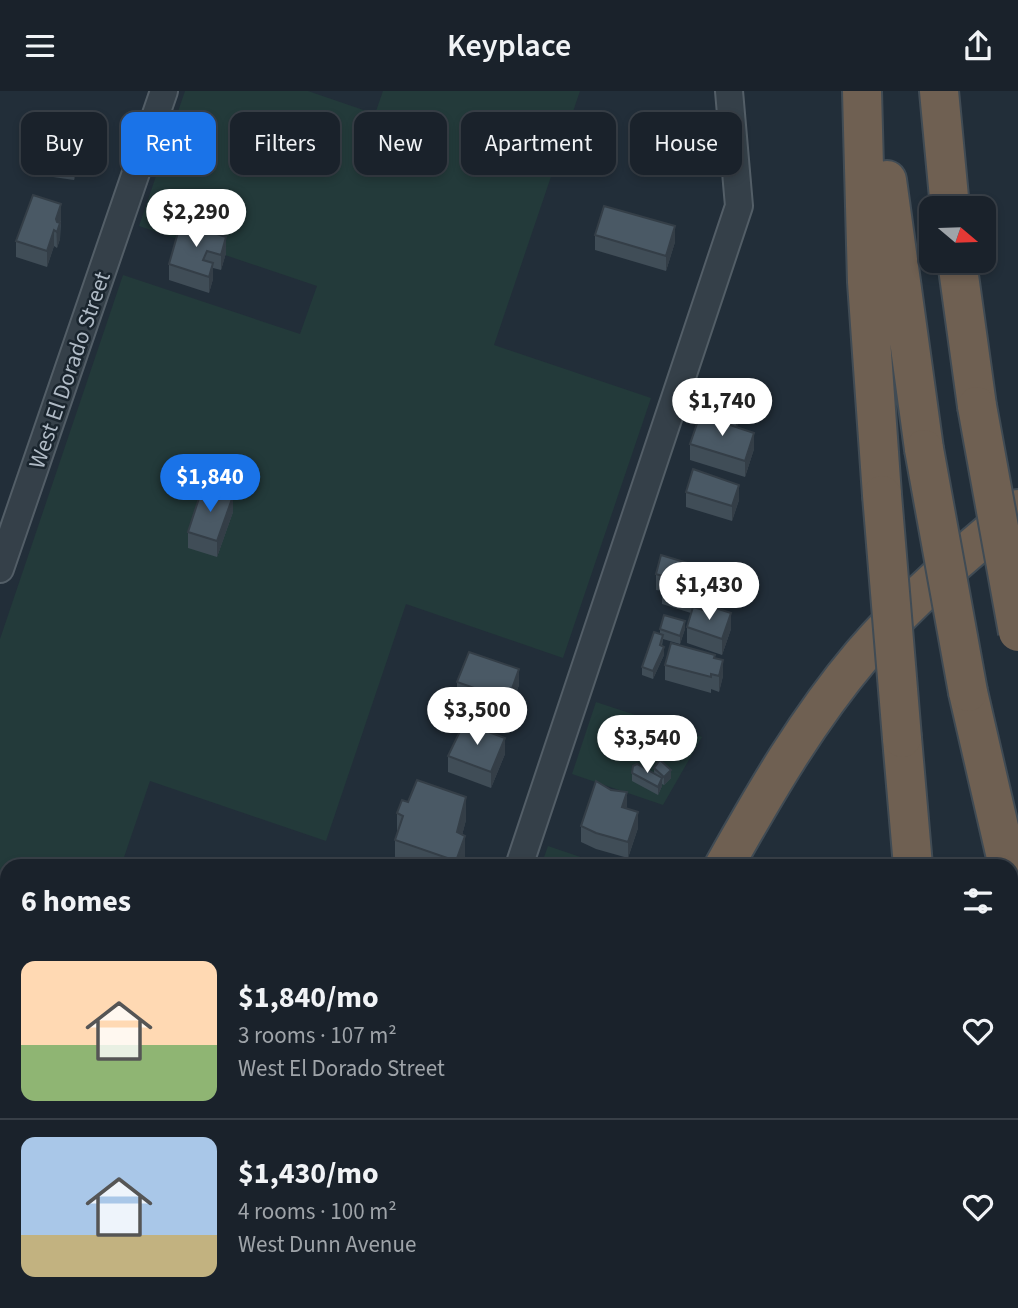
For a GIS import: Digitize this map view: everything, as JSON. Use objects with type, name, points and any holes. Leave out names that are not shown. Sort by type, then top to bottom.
[{"type":"highway","points":[[862,91],[867,282],[912,859]]},
{"type":"highway","points":[[878,91],[891,225],[924,449],[968,692],[1006,859]]},
{"type":"highway","points":[[939,91],[949,196]]},
{"type":"highway","points":[[959,273],[977,406],[1018,632]]},
{"type":"highway","points":[[728,859],[767,790],[810,723],[862,655],[916,598],[1018,509]]},
{"type":"street","name":"West El Dorado Street","points":[[0,569],[164,91]]},
{"type":"street","points":[[521,859],[739,206],[729,91]]},
{"type":"green space","points":[[185,91],[308,91],[369,112],[354,112],[354,175],[447,175],[447,112],[376,112],[383,91],[580,91],[573,112],[461,112],[461,175],[552,175],[494,345],[651,398],[563,658],[406,604],[326,841],[150,781],[123,859],[0,859],[0,639],[123,275],[300,334],[317,286],[139,226],[156,175],[216,175],[216,112],[178,112]]},
{"type":"green space","points":[[596,702],[702,737],[663,805],[572,774]]},
{"type":"green space","points":[[548,846],[586,859],[543,859]]},
{"type":"building","points":[[33,195],[61,204],[56,219],[60,223],[57,232],[54,230],[47,251],[16,241]]},
{"type":"building","points":[[604,206],[675,226],[666,256],[595,235]]},
{"type":"building","points":[[181,222],[226,237],[221,255],[207,251],[203,260],[213,263],[209,277],[169,264]]},
{"type":"building","points":[[706,409],[739,420],[736,427],[704,416]]},
{"type":"building","points":[[700,415],[754,433],[745,461],[690,444]]},
{"type":"building","points":[[693,469],[739,485],[732,506],[686,492]]},
{"type":"building","points":[[203,486],[233,496],[217,541],[188,532]]},
{"type":"building","points":[[661,555],[714,571],[705,601],[662,588],[665,577],[656,574]]},
{"type":"building","points":[[693,607],[710,612],[712,607],[731,613],[722,639],[687,627]]},
{"type":"building","points":[[664,615],[685,621],[680,636],[660,629]]},
{"type":"building","points":[[654,632],[663,635],[660,645],[664,647],[653,671],[642,667]]},
{"type":"building","points":[[671,643],[715,655],[714,658],[723,660],[719,676],[711,674],[711,677],[665,665]]},
{"type":"building","points":[[469,652],[519,669],[508,700],[457,682]]},
{"type":"building","points":[[464,723],[505,738],[491,772],[448,756]]},
{"type":"building","points":[[660,760],[671,770],[664,777],[654,768]]},
{"type":"building","points":[[637,764],[662,778],[658,787],[632,773],[633,766]]},
{"type":"building","points":[[417,780],[466,797],[457,832],[465,836],[457,859],[395,840],[403,816],[397,813],[402,800],[408,802]]},
{"type":"building","points":[[596,781],[611,790],[627,792],[622,807],[638,812],[628,842],[581,826]]}]
